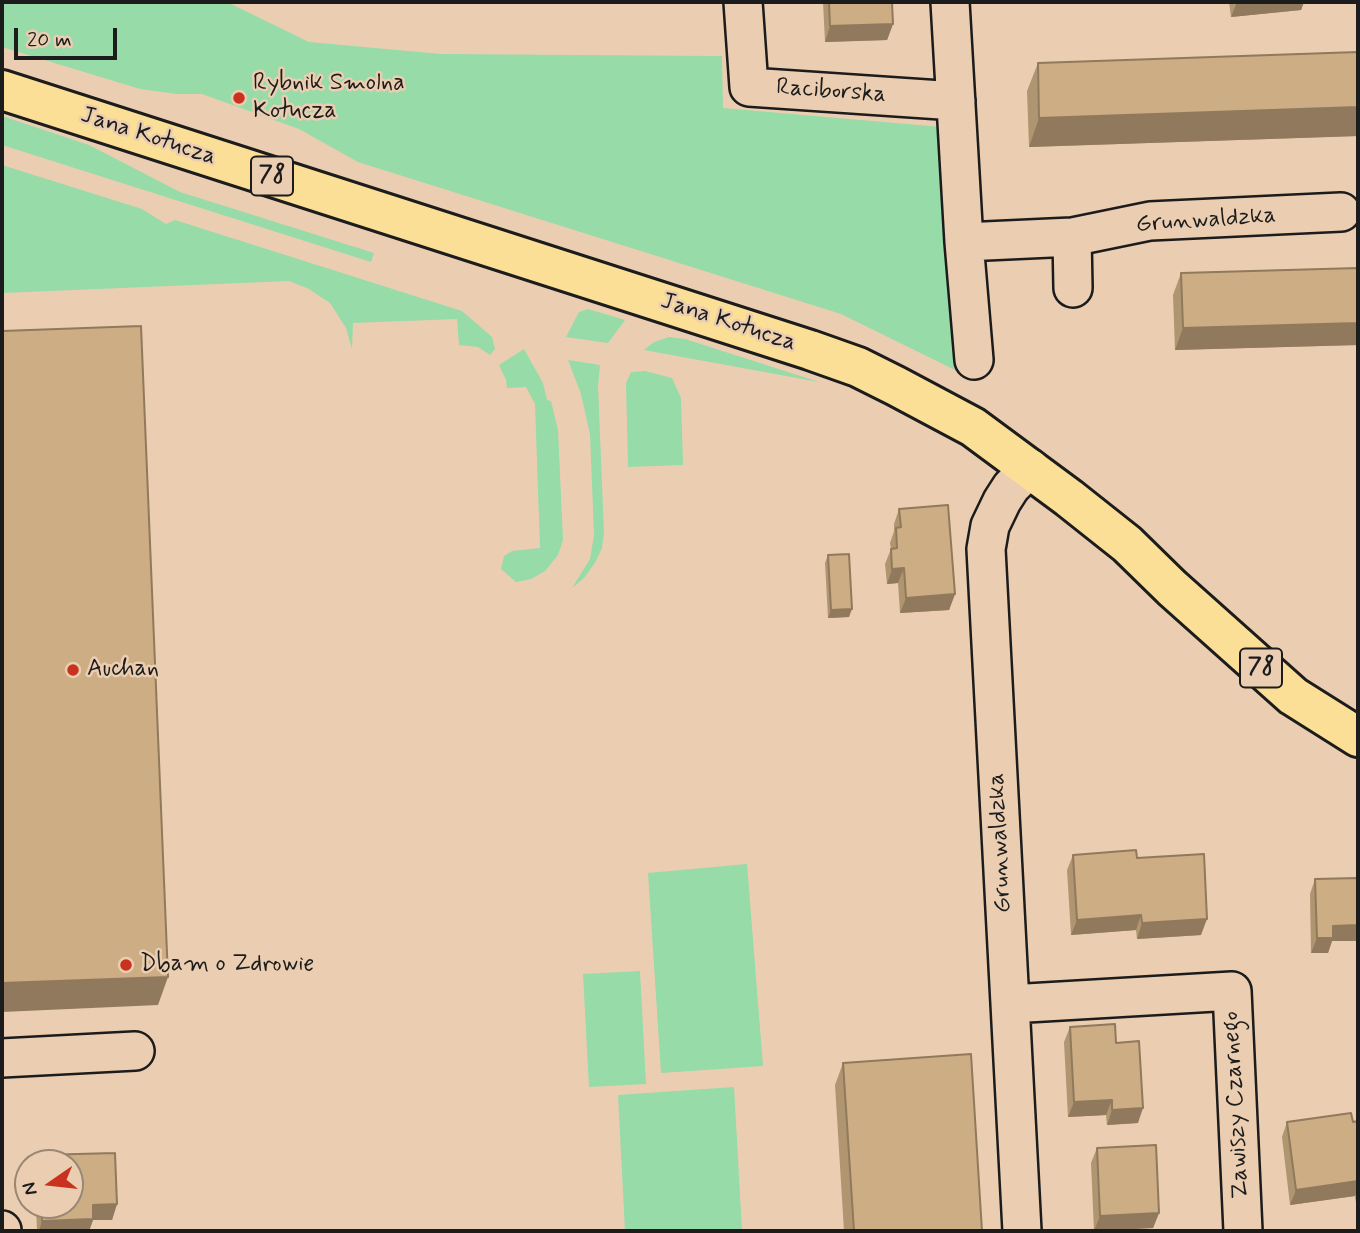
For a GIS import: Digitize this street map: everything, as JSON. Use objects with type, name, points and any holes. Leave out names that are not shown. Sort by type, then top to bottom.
[{"type":"main road","name":"Jana Kotucza","points":[[2,90],[810,349],[858,368],[973,427],[1030,468],[1127,544],[1293,696],[1358,737]]},
{"type":"street","name":"Raciborska","points":[[743,2],[750,87],[956,102]]},
{"type":"street","points":[[950,2],[974,360]]},
{"type":"street","name":"Grunwaldzka","points":[[964,242],[1072,237],[1150,221],[1341,212]]},
{"type":"street","points":[[1072,237],[1073,288]]},
{"type":"street","name":"Grunwaldzka","points":[[1022,1231],[986,549],[990,526],[998,508],[1011,487],[1030,468]]},
{"type":"street","name":"Zawiszy Czarnego","points":[[1010,1004],[1232,991],[1243,1231]]},
{"type":"street","points":[[2,1058],[135,1051]]},
{"type":"green space","points":[[2,2],[227,2],[309,42],[441,54],[722,56],[723,108],[941,127],[957,371],[841,314],[358,162],[299,129],[202,94],[140,89],[2,47]]},
{"type":"green space","points":[[2,116],[89,145],[180,192],[374,253],[371,262],[2,145]]},
{"type":"green space","points":[[2,165],[142,209],[166,224],[175,220],[462,311],[492,337],[495,349],[490,355],[478,347],[459,345],[457,319],[353,323],[352,349],[346,328],[330,303],[309,289],[289,281],[2,293]]},
{"type":"green space","points":[[588,309],[625,320],[608,343],[566,337],[579,312]]},
{"type":"green space","points":[[669,337],[685,339],[819,382],[644,350],[654,342]]},
{"type":"green space","points":[[524,349],[543,383],[547,400],[551,401],[558,430],[563,540],[558,555],[545,571],[531,579],[516,582],[501,569],[504,556],[512,551],[540,548],[535,404],[526,387],[507,388],[499,365]]},
{"type":"green space","points":[[568,360],[600,365],[598,386],[604,533],[602,548],[595,563],[572,588],[590,559],[594,535],[590,434],[581,394]]},
{"type":"green space","points":[[645,371],[672,378],[681,398],[683,465],[628,467],[626,383],[631,372]]},
{"type":"green space","points":[[747,864],[763,1066],[661,1073],[648,873]]},
{"type":"green space","points":[[640,971],[646,1084],[589,1087],[583,974]]},
{"type":"green space","points":[[734,1087],[742,1231],[625,1231],[618,1095]]},
{"type":"building","points":[[829,2],[892,2],[893,24],[830,26]]},
{"type":"building","points":[[1358,52],[1358,107],[1039,118],[1038,63]]},
{"type":"building","points":[[1358,268],[1358,323],[1183,328],[1181,273]]},
{"type":"building","name":"Auchan","points":[[141,326],[168,977],[2,983],[2,331]]},
{"type":"building","points":[[948,505],[955,594],[906,598],[904,568],[892,569],[891,549],[897,548],[896,528],[901,527],[899,509]]},
{"type":"building","points":[[849,554],[852,609],[831,610],[828,555]]},
{"type":"building","points":[[1136,850],[1137,858],[1204,854],[1207,919],[1142,923],[1141,915],[1077,920],[1073,855]]},
{"type":"building","points":[[1358,878],[1358,925],[1333,926],[1333,938],[1317,938],[1315,879]]},
{"type":"building","points":[[1115,1024],[1116,1043],[1139,1041],[1143,1108],[1112,1110],[1112,1100],[1074,1102],[1070,1027]]},
{"type":"building","points":[[971,1054],[982,1231],[854,1231],[843,1063]]},
{"type":"building","points":[[1351,1113],[1353,1122],[1358,1121],[1358,1181],[1296,1190],[1287,1122]]},
{"type":"building","points":[[1156,1145],[1159,1213],[1100,1216],[1097,1148]]},
{"type":"building","points":[[115,1153],[117,1204],[93,1205],[93,1219],[42,1221],[84,1219],[84,1154]]},
{"type":"place","name":"Rybnik Smolna Kotucza","points":[[239,98]]},
{"type":"place","name":"Auchan","points":[[73,670]]},
{"type":"place","name":"Dbam o Zdrowie","points":[[126,965]]}]
